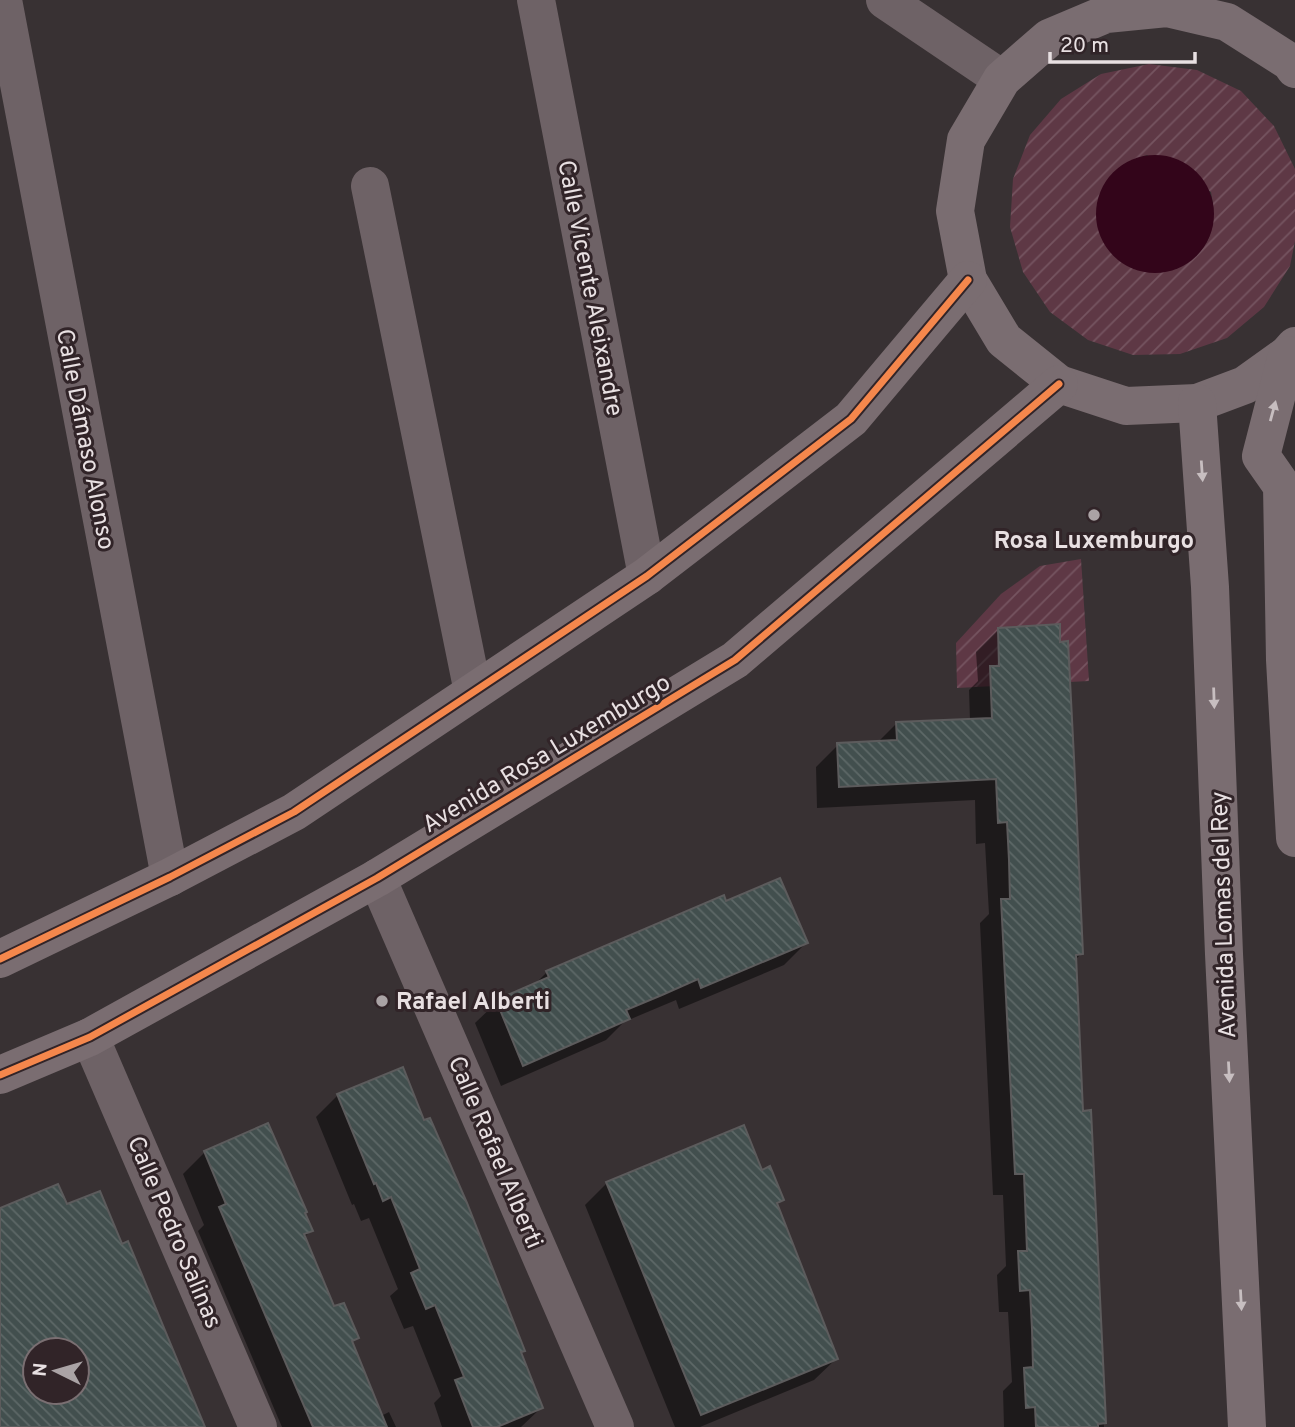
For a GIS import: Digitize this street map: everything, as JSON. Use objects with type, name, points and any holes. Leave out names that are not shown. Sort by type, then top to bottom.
[{"type":"main road","points":[[1291,350],[1245,385],[1197,403],[1126,406],[1059,384],[1004,340],[968,280],[955,211],[966,140],[1002,79],[1049,38],[1107,14],[1167,8],[1234,11],[1293,61]]},
{"type":"main road","points":[[0,959],[170,877],[294,813],[647,576],[850,419],[968,280]]},
{"type":"main road","points":[[1291,350],[1261,456],[1282,486],[1285,660],[1295,838]]},
{"type":"main road","name":"Avenida Rosa Luxemburgo","points":[[0,1075],[90,1037],[377,878],[735,660],[1059,384]]},
{"type":"main road","name":"Avenida Lomas del Rey","points":[[1197,403],[1210,587],[1224,954],[1247,1427]]},
{"type":"street","name":"Calle Dámaso Alonso","points":[[3,0],[170,877]]},
{"type":"street","name":"Calle Vicente Aleixandre","points":[[536,0],[647,576]]},
{"type":"street","points":[[885,0],[1002,79]]},
{"type":"street","points":[[370,186],[473,692]]},
{"type":"street","name":"Calle Rafael Alberti","points":[[377,878],[615,1427]]},
{"type":"street","name":"Calle Pedro Salinas","points":[[90,1037],[258,1427]]},
{"type":"shaded area","points":[[1149,64],[1197,70],[1241,91],[1274,126],[1295,169],[1295,241],[1290,266],[1264,307],[1227,338],[1180,354],[1133,355],[1088,340],[1050,312],[1023,272],[1010,227],[1013,179],[1030,135],[1061,99],[1101,74]],"holes":[[[1147,155],[1211,192],[1212,228],[1203,248],[1196,256],[1173,267],[1156,271],[1137,269],[1116,257],[1103,188],[1122,167]]]},
{"type":"shaded area","points":[[1155,155],[1188,165],[1204,181],[1214,214],[1204,247],[1188,263],[1155,273],[1122,263],[1106,247],[1096,214],[1106,181],[1122,165]]},
{"type":"shaded area","points":[[1081,559],[1089,681],[957,688],[956,643],[1001,594],[1040,566]]},
{"type":"building","points":[[1060,624],[1060,642],[1068,641],[1083,954],[1076,955],[1083,1111],[1091,1110],[1106,1423],[1098,1424],[1098,1427],[1036,1427],[1035,1407],[1026,1408],[1024,1368],[1033,1367],[1032,1329],[1030,1290],[1020,1291],[1018,1251],[1027,1251],[1024,1174],[1015,1174],[1001,899],[1010,899],[1009,860],[1007,822],[998,823],[996,779],[839,787],[837,743],[897,740],[896,722],[992,718],[990,666],[999,666],[998,628]]},
{"type":"building","points":[[780,878],[808,943],[701,988],[698,979],[626,1010],[630,1019],[523,1066],[496,1000],[549,977],[546,971],[724,895],[726,901]]},
{"type":"building","points":[[403,1067],[424,1120],[430,1118],[467,1203],[525,1351],[521,1352],[543,1408],[497,1427],[473,1427],[455,1380],[464,1377],[435,1305],[426,1309],[411,1273],[420,1269],[391,1197],[383,1201],[376,1183],[374,1184],[337,1094]]},
{"type":"building","points":[[268,1123],[307,1212],[305,1213],[313,1231],[304,1234],[334,1306],[344,1303],[359,1338],[352,1341],[387,1427],[313,1427],[219,1207],[226,1204],[204,1151]]},
{"type":"building","points":[[744,1125],[762,1170],[770,1166],[784,1200],[777,1203],[838,1359],[701,1415],[606,1182]]},
{"type":"building","points":[[58,1184],[67,1204],[100,1191],[122,1244],[128,1241],[205,1427],[0,1427],[0,1208]]},
{"type":"cycle path","points":[[0,959],[170,877],[294,812],[647,576],[851,419],[968,280]]},
{"type":"cycle path","points":[[0,1075],[90,1037],[377,878],[735,660],[1059,384]]},
{"type":"place","name":"Rosa Luxemburgo","points":[[1094,515]]},
{"type":"place","name":"Rafael Alberti","points":[[382,1001]]}]
